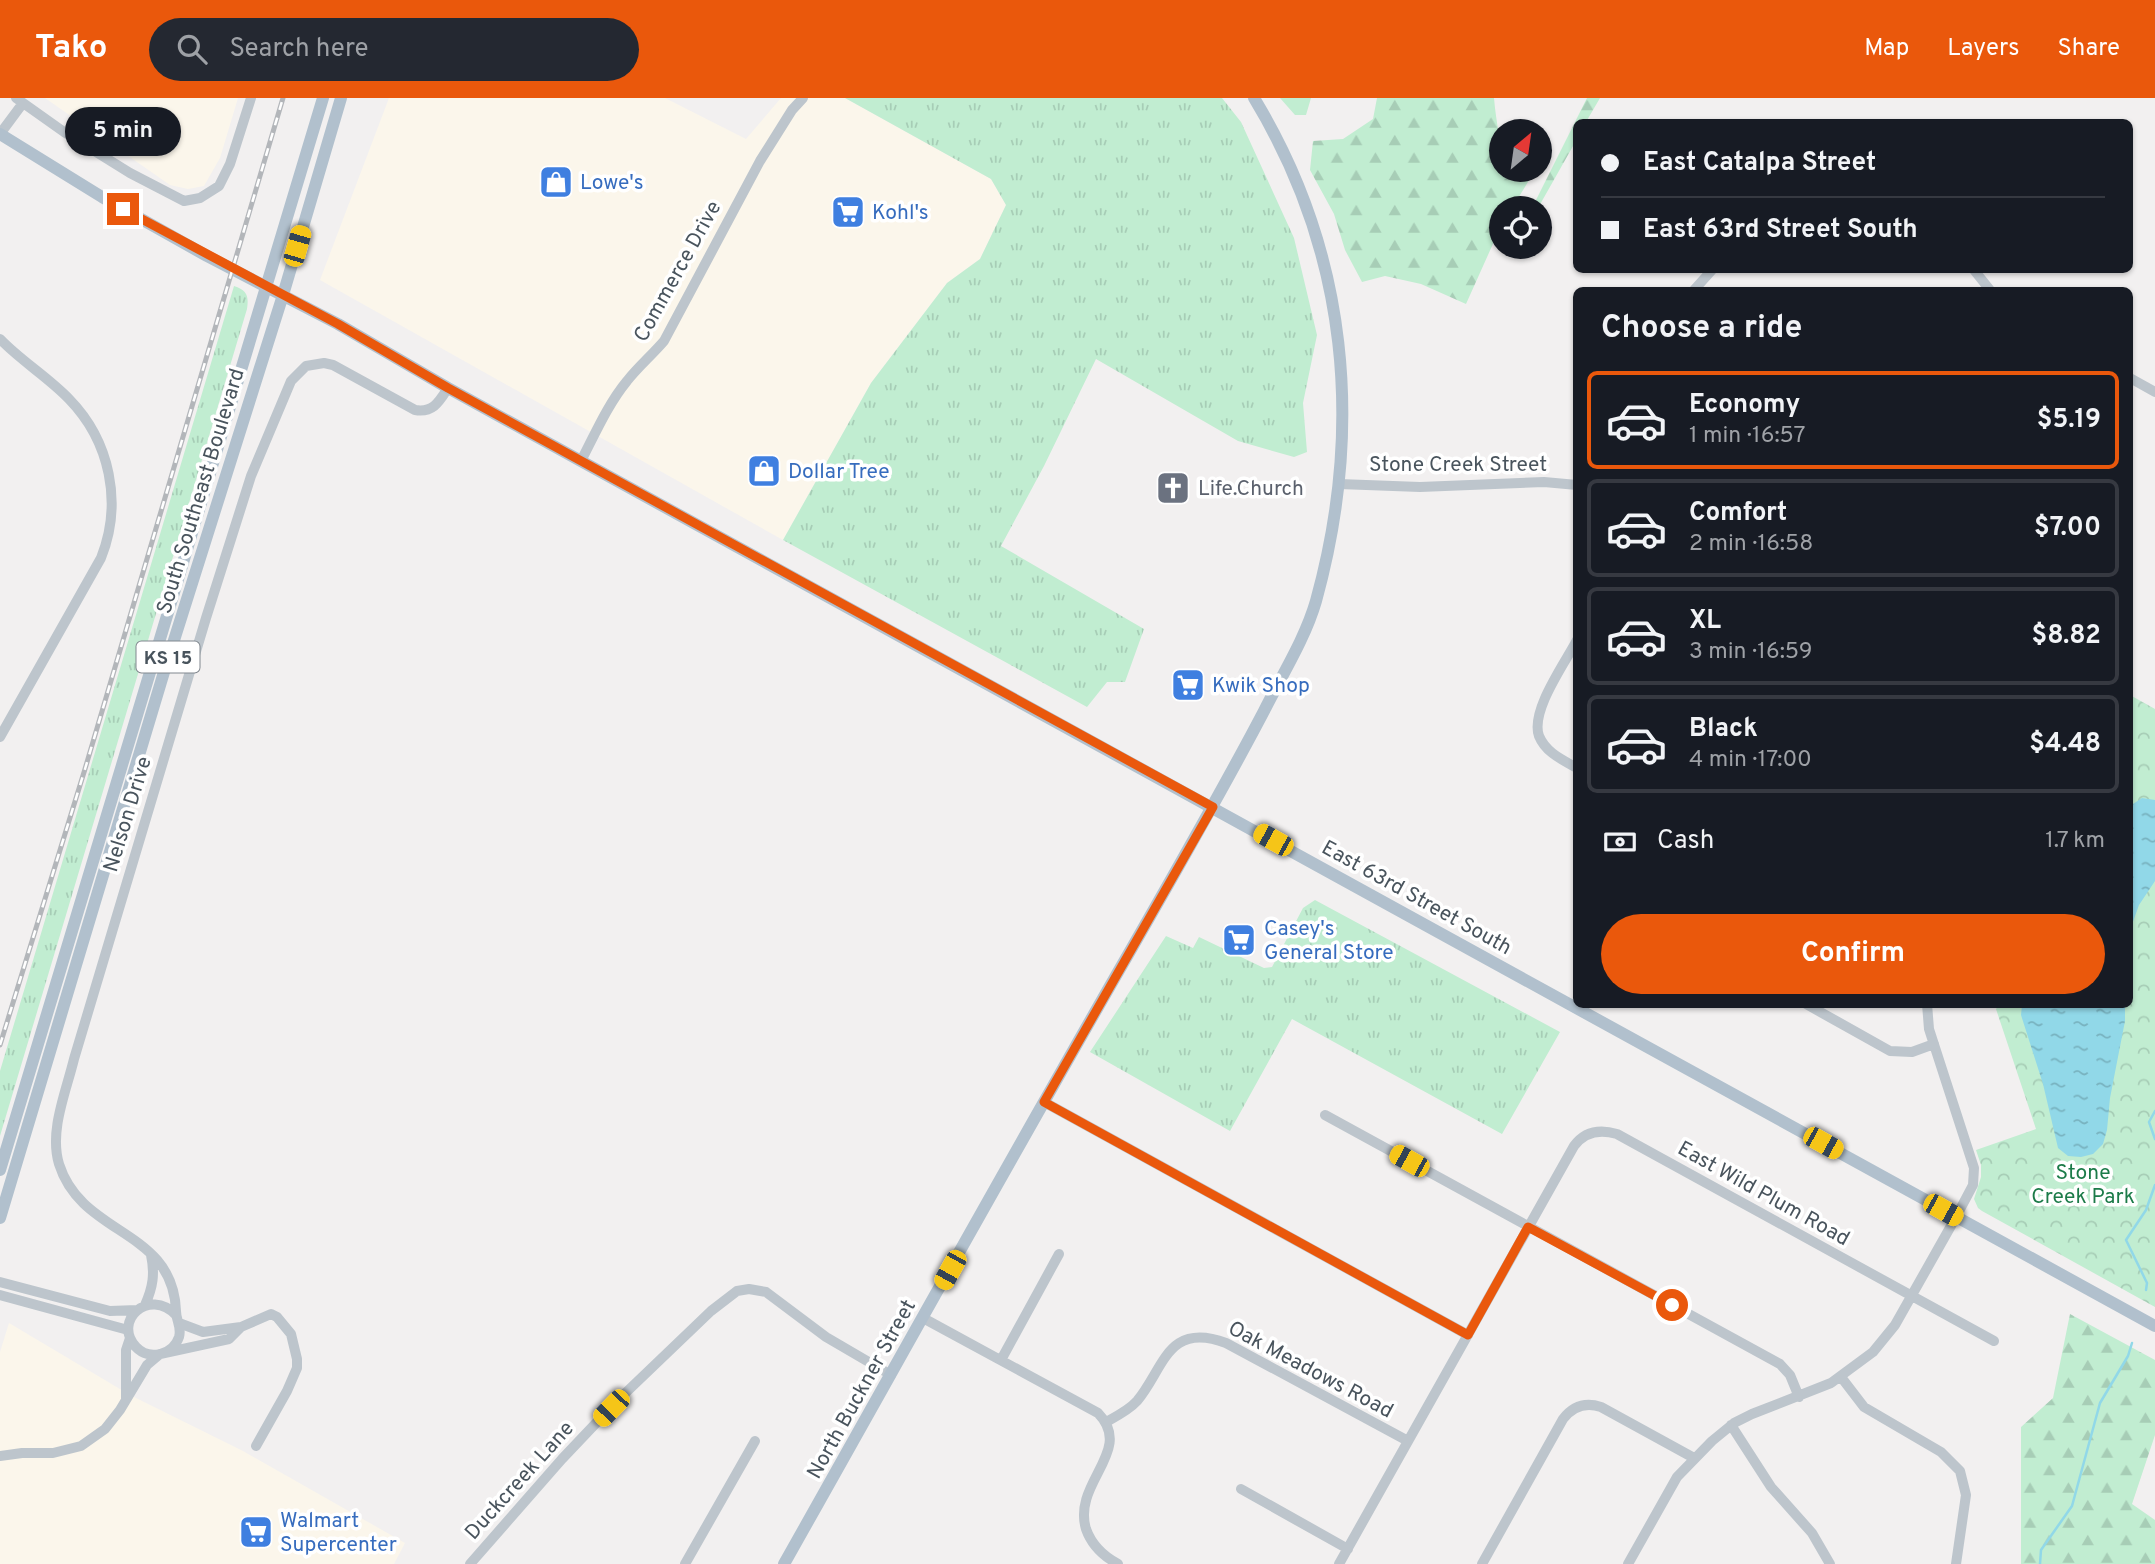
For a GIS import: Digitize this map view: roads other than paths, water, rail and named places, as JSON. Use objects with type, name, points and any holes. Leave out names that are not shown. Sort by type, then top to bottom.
[{"type":"main road","name":"South Southeast Boulevard","points":[[0,1170],[323,98]]},
{"type":"main road","name":"South Southeast Boulevard","points":[[0,1218],[168,659],[283,295],[341,98]]},
{"type":"main road","name":"North Buckner Street","points":[[784,1564],[1213,807],[1310,619],[1329,544],[1339,484],[1343,382],[1334,307],[1325,263],[1308,208],[1285,152],[1254,98]]},
{"type":"main road","name":"East 63rd Street South","points":[[0,134],[102,197],[1573,1006]]},
{"type":"main road","name":"East 63rd Street South","points":[[1577,1008],[2155,1325]]},
{"type":"street","points":[[0,134],[19,101],[64,132],[178,200],[200,198],[219,186],[230,164],[251,98]]},
{"type":"street","name":"Commerce Drive","points":[[581,461],[628,379],[664,341],[760,161],[788,116],[803,98]]},
{"type":"street","points":[[1697,287],[1709,273]]},
{"type":"street","points":[[1976,273],[1988,287]]},
{"type":"street","points":[[0,339],[68,397],[86,419],[103,450],[111,481],[109,526],[101,558],[0,737]]},
{"type":"street","name":"Nelson Drive","points":[[178,1319],[177,1300],[162,1265],[142,1244],[103,1220],[75,1196],[60,1167],[55,1139],[74,1059],[244,498],[287,388],[302,368],[324,363],[333,365],[415,410],[423,411],[436,405],[448,388]]},
{"type":"street","points":[[2133,380],[2155,392]]},
{"type":"street","name":"Stone Creek Street","points":[[1339,484],[1420,487],[1544,482],[1573,485]]},
{"type":"street","points":[[1573,648],[1539,712],[1538,721],[1540,738],[1552,753],[1573,766]]},
{"type":"street","points":[[1813,1008],[1890,1051],[1912,1052],[1934,1044]]},
{"type":"street","points":[[1628,1564],[1671,1488],[1694,1458],[1731,1425],[1841,1377],[1873,1352],[1887,1336],[1912,1296],[1956,1217],[1973,1185],[1974,1168],[1929,1029],[1927,1008]]},
{"type":"street","points":[[1044,1102],[1468,1335]]},
{"type":"street","points":[[1325,1115],[1780,1364],[1790,1375],[1799,1397]]},
{"type":"street","name":"East Wild Plum Road","points":[[1528,1227],[1577,1142],[1595,1131],[1617,1134],[1994,1341]]},
{"type":"street","points":[[1339,1564],[1528,1227]]},
{"type":"street","points":[[1001,1360],[1059,1254]]},
{"type":"street","points":[[125,1400],[129,1322],[153,1286],[154,1268],[151,1255]]},
{"type":"street","points":[[0,1282],[110,1311],[162,1305],[178,1319],[203,1332],[241,1327],[271,1314],[277,1317],[291,1334],[298,1359],[295,1375],[256,1446]]},
{"type":"street","name":"Duckcreek Lane","points":[[473,1560],[576,1444],[702,1319],[737,1291],[755,1289],[770,1294],[826,1337],[891,1375]]},
{"type":"street","points":[[0,1295],[129,1334],[139,1350],[145,1353],[160,1354],[229,1339],[241,1327]]},
{"type":"street","points":[[923,1318],[1098,1413],[1106,1422],[1111,1442],[1109,1452],[1089,1488],[1083,1510],[1087,1532],[1094,1545],[1105,1557],[1118,1564]]},
{"type":"street","points":[[0,1457],[22,1453],[53,1453],[81,1446],[105,1429],[148,1365],[160,1354],[168,1351],[178,1339],[178,1319]]},
{"type":"street","name":"Oak Meadows Road","points":[[1106,1422],[1136,1402],[1166,1354],[1183,1342],[1202,1338],[1226,1343],[1408,1441]]},
{"type":"street","points":[[1841,1377],[1859,1402],[1870,1411],[1941,1452],[1960,1471],[1966,1495],[1956,1564]]},
{"type":"street","points":[[1482,1564],[1563,1419],[1573,1409],[1583,1405],[1597,1406],[1694,1458]]},
{"type":"street","points":[[1731,1425],[1771,1487],[1806,1525],[1826,1563]]},
{"type":"street","points":[[685,1564],[755,1441]]},
{"type":"street","points":[[1241,1489],[1348,1549]]},
{"type":"street","points":[[473,1560],[486,1564]]},
{"type":"water","points":[[2142,798],[2155,800],[2155,881],[2139,905],[2133,922],[2133,804]]},
{"type":"water","points":[[2022,1008],[2125,1008],[2107,1130],[2103,1144],[2093,1154],[2068,1156],[2058,1148],[2043,1084],[2021,1015]]},
{"type":"waterway","points":[[2155,1111],[2149,1122],[2155,1139]]},
{"type":"waterway","points":[[2146,1290],[2147,1283],[2126,1240],[2146,1210],[2155,1185]]},
{"type":"waterway","points":[[2040,1564],[2041,1550],[2072,1506],[2100,1403],[2128,1356],[2132,1343]]},
{"type":"railway","points":[[0,1045],[85,769],[283,98]]},
{"type":"place","name":"Lowe's","points":[[556,182]]},
{"type":"place","name":"Kohl's","points":[[848,212]]},
{"type":"place","name":"Dollar Tree","points":[[764,471]]},
{"type":"place","name":"Life.Church","points":[[1173,488]]},
{"type":"place","name":"Kwik Shop","points":[[1188,685]]},
{"type":"place","name":"Casey's General Store","points":[[1239,940]]},
{"type":"place","name":"Walmart Supercenter","points":[[256,1532]]},
{"type":"park label","name":"Stone Creek Park","points":[[2083,1184]]}]
